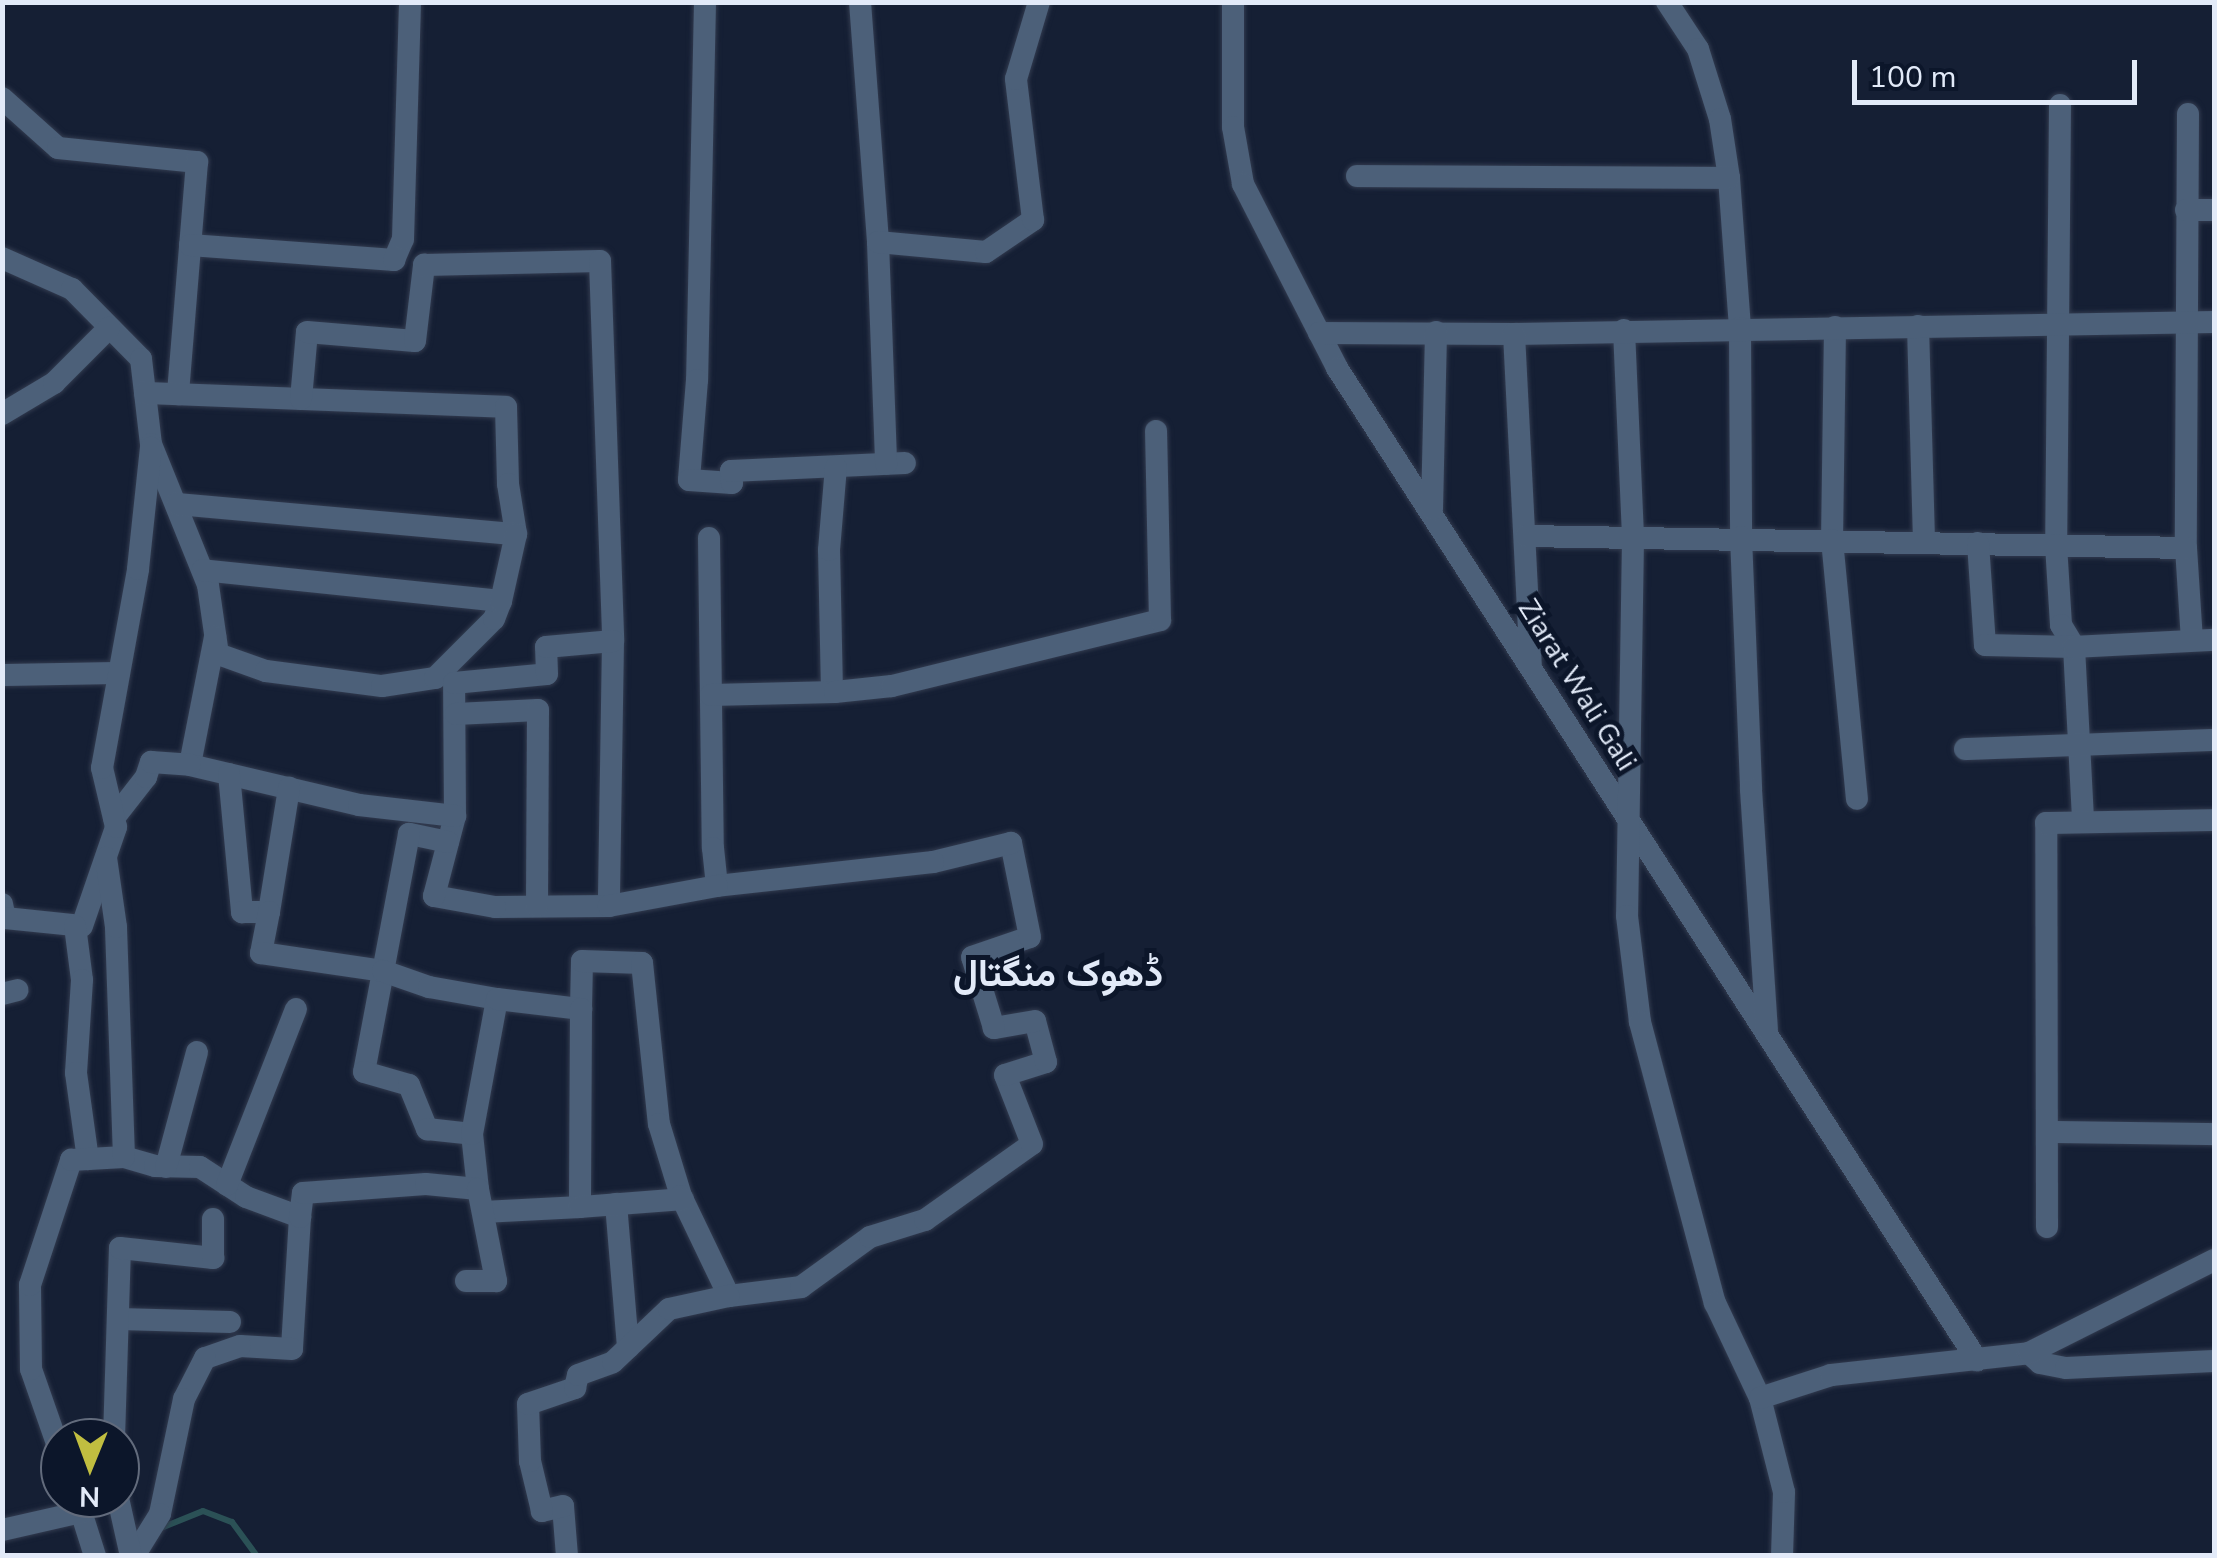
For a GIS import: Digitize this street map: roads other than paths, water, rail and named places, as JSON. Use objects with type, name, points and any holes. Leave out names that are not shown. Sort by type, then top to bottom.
[{"type":"street","points":[[190,246],[394,260],[403,239],[410,2]]},
{"type":"street","points":[[705,2],[697,380],[689,480],[732,482],[731,472],[896,464],[860,2]]},
{"type":"street","points":[[878,242],[986,252],[1033,220],[1016,79],[1039,2]]},
{"type":"street","name":"Ziarat Wali Gali","points":[[1233,2],[1233,127],[1243,184],[1336,368],[1432,509],[1632,829],[1978,1360]]},
{"type":"street","points":[[1666,2],[1698,49],[1720,119],[1729,178],[1740,328],[1741,537],[1767,1032]]},
{"type":"street","points":[[2,98],[58,148],[197,162],[178,394]]},
{"type":"street","points":[[2060,105],[2056,545],[2061,625],[2074,647],[2082,821]]},
{"type":"street","points":[[1978,543],[1986,645],[2074,647],[2203,640],[2186,548],[2188,114]]},
{"type":"street","points":[[1357,176],[1729,178]]},
{"type":"street","points":[[2186,210],[2214,210]]},
{"type":"street","points":[[2,258],[72,289],[141,360],[151,444],[138,569],[102,768],[116,826],[106,858],[82,926],[3,914]]},
{"type":"street","points":[[301,399],[307,332],[415,341],[424,265],[600,261],[613,641],[609,906]]},
{"type":"street","points":[[1319,333],[1514,334],[2214,322]]},
{"type":"street","points":[[1918,326],[1924,542]]},
{"type":"street","points":[[1834,327],[1832,540],[1857,800]]},
{"type":"street","points":[[2,414],[54,383],[109,328]]},
{"type":"street","points":[[1624,330],[1633,539],[1632,829],[1627,916],[1640,1022],[1715,1303],[1760,1398],[1784,1492],[1782,1556]]},
{"type":"street","points":[[1432,509],[1436,332]]},
{"type":"street","points":[[1514,334],[1532,666]]},
{"type":"street","points":[[145,393],[506,408],[508,484],[516,534],[494,619],[435,678],[382,686],[266,670],[218,654],[203,570],[151,444]]},
{"type":"street","points":[[711,695],[832,692],[892,686],[1160,620],[1156,431]]},
{"type":"street","points":[[832,692],[828,550],[836,467]]},
{"type":"street","points":[[177,504],[516,534]]},
{"type":"street","points":[[1526,536],[2186,548]]},
{"type":"street","points":[[709,538],[717,886]]},
{"type":"street","points":[[203,570],[500,601]]},
{"type":"street","points":[[190,765],[216,636]]},
{"type":"street","points":[[566,1556],[563,1506],[542,1511],[530,1461],[528,1404],[575,1388],[578,1375],[613,1362],[670,1309],[801,1286],[870,1238],[926,1220],[1032,1144],[1006,1075],[1046,1062],[1035,1020],[994,1028],[972,958],[1030,937],[1011,843],[933,862],[717,886],[609,906],[495,906],[434,896],[455,816],[454,683],[547,674],[546,647],[613,641]]},
{"type":"street","points":[[2,675],[119,673]]},
{"type":"street","points":[[456,714],[538,710],[537,906]]},
{"type":"street","points":[[1965,749],[2214,740]]},
{"type":"street","points":[[114,818],[146,778],[151,762],[190,765],[359,805],[455,816]]},
{"type":"street","points":[[229,774],[242,912],[268,912]]},
{"type":"street","points":[[289,788],[260,952],[383,972],[429,987],[582,1009]]},
{"type":"street","points":[[2047,1227],[2046,823],[2214,820]]},
{"type":"street","points":[[448,842],[409,834],[364,1072],[410,1085],[427,1129],[472,1134]]},
{"type":"street","points":[[106,858],[116,927],[124,1157]]},
{"type":"street","points":[[75,926],[82,980],[76,1073],[88,1159]]},
{"type":"street","points":[[580,1206],[582,961],[642,963],[659,1124],[683,1199],[729,1296]]},
{"type":"street","points":[[466,1281],[496,1281],[472,1134],[496,998]]},
{"type":"street","points":[[228,1185],[296,1009]]},
{"type":"street","points":[[166,1166],[197,1052]]},
{"type":"street","points":[[2047,1132],[2214,1134]]},
{"type":"street","points":[[48,1418],[31,1369],[30,1286],[71,1160],[124,1157],[166,1166],[200,1166],[228,1185],[300,1218]]},
{"type":"street","points":[[133,1556],[160,1514],[184,1399],[206,1358],[240,1346],[292,1348],[303,1192],[426,1184],[480,1200],[580,1206],[683,1199]]},
{"type":"street","points":[[616,1204],[628,1348]]},
{"type":"street","points":[[115,1418],[120,1248],[213,1258],[213,1219]]},
{"type":"street","points":[[1760,1398],[1831,1375],[2030,1354],[2214,1260]]},
{"type":"street","points":[[119,1319],[230,1322]]},
{"type":"street","points":[[2030,1354],[2040,1363],[2066,1368],[2214,1361]]},
{"type":"street","points":[[2,1530],[40,1518]]},
{"type":"street","points":[[83,1518],[95,1556]]},
{"type":"street","points":[[123,1518],[133,1556]]},
{"type":"waterway","points":[[161,1528],[203,1511],[232,1522],[257,1556]]},
{"type":"district","name":"ڈھوک منگتال","points":[[1058,974]]}]
